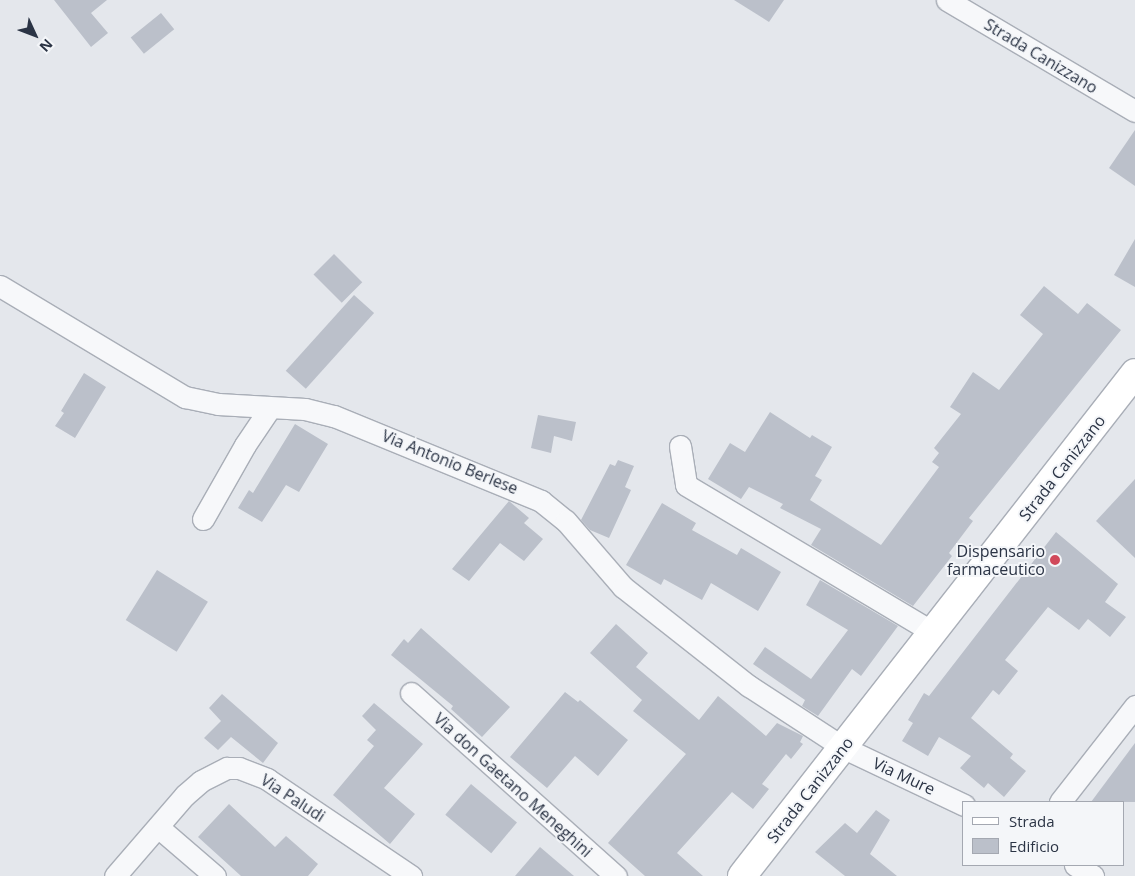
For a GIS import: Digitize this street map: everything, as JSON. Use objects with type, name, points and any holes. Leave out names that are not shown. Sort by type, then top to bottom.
[{"type":"street","name":"Strada Canizzano","points":[[947,0],[1135,111]]},
{"type":"street","name":"Via Antonio Berlese","points":[[0,286],[184,397],[218,404],[305,409],[334,416],[542,501],[566,521],[623,587],[749,686],[844,748]]},
{"type":"street","name":"Strada Canizzano","points":[[742,876],[934,633],[1135,373]]},
{"type":"street","points":[[204,519],[245,444],[270,408]]},
{"type":"street","points":[[680,446],[686,485],[934,633]]},
{"type":"street","name":"Via don Gaetano Meneghini","points":[[411,693],[616,876]]},
{"type":"street","points":[[1061,801],[1135,706]]},
{"type":"street","name":"Via Mure","points":[[844,748],[962,804]]},
{"type":"street","name":"Via Paludi","points":[[115,876],[201,781],[216,771],[239,768],[279,787],[411,876]]},
{"type":"street","points":[[158,827],[215,876]]},
{"type":"street","points":[[1077,866],[1093,876]]},
{"type":"building","points":[[54,0],[107,0],[91,13],[108,33],[91,47]]},
{"type":"building","points":[[734,0],[784,0],[769,22]]},
{"type":"building","points":[[161,13],[174,29],[144,54],[131,38]]},
{"type":"building","points":[[1135,130],[1135,186],[1109,168]]},
{"type":"building","points":[[1135,239],[1135,287],[1114,275]]},
{"type":"building","points":[[334,254],[362,282],[342,303],[313,275]]},
{"type":"building","points":[[1044,286],[1078,314],[1087,303],[1121,330],[969,518],[973,521],[949,553],[952,556],[913,606],[811,545],[821,529],[780,508],[783,504],[749,487],[741,499],[708,479],[730,443],[745,452],[770,412],[810,438],[812,435],[832,447],[815,476],[822,480],[810,500],[881,545],[939,467],[932,462],[939,453],[934,448],[961,414],[950,407],[973,372],[999,390],[1043,334],[1020,315]]},
{"type":"building","points":[[354,295],[374,313],[306,389],[286,371]]},
{"type":"building","points":[[84,373],[106,387],[75,438],[55,426],[64,413],[61,411]]},
{"type":"building","points":[[538,415],[576,422],[572,441],[554,436],[551,453],[531,448]]},
{"type":"building","points":[[295,424],[328,444],[299,492],[286,485],[262,522],[238,508],[249,490],[253,493]]},
{"type":"building","points":[[618,460],[634,466],[625,487],[631,490],[609,538],[590,530],[581,520],[610,464],[615,466]]},
{"type":"building","points":[[1135,479],[1135,558],[1096,521]]},
{"type":"building","points":[[509,501],[529,518],[524,523],[543,539],[524,561],[500,543],[469,581],[452,569]]},
{"type":"building","points":[[662,503],[696,523],[692,530],[737,555],[741,548],[781,572],[758,611],[711,583],[702,600],[664,579],[661,585],[626,565]]},
{"type":"building","points":[[1056,532],[1118,584],[1105,602],[1126,617],[1110,637],[1088,619],[1079,630],[1048,607],[1005,660],[1018,671],[999,695],[993,690],[971,718],[1013,754],[1010,758],[1026,771],[1004,797],[988,783],[984,788],[960,768],[971,756],[939,737],[928,756],[902,741],[913,723],[908,720],[924,693],[929,696]]},
{"type":"building","points":[[157,570],[208,602],[177,652],[126,620]]},
{"type":"building","points":[[820,580],[898,626],[861,676],[852,669],[818,716],[802,706],[805,700],[753,664],[765,647],[811,679],[848,630],[806,605]]},
{"type":"building","points":[[616,624],[648,653],[636,667],[699,720],[718,696],[766,736],[777,723],[803,736],[800,742],[803,744],[791,759],[786,754],[762,784],[769,789],[753,809],[732,792],[677,853],[703,876],[645,876],[608,843],[686,754],[633,711],[642,700],[590,653]]},
{"type":"building","points":[[421,628],[510,707],[482,737],[451,709],[453,706],[391,655],[404,639],[408,643]]},
{"type":"building","points":[[565,692],[578,702],[580,700],[628,740],[598,776],[575,756],[547,788],[510,757]]},
{"type":"building","points":[[222,694],[278,743],[263,763],[231,737],[218,750],[204,738],[221,721],[209,708]]},
{"type":"building","points":[[374,703],[423,744],[384,788],[415,814],[390,844],[333,795],[374,746],[367,740],[376,730],[362,716]]},
{"type":"building","points":[[1135,743],[1135,802],[1092,801]]},
{"type":"building","points":[[471,784],[517,823],[491,853],[445,815]]},
{"type":"building","points":[[229,804],[275,847],[286,836],[318,864],[308,876],[241,876],[198,837]]},
{"type":"building","points":[[876,810],[890,820],[870,854],[897,876],[845,876],[815,852],[845,823],[857,833]]},
{"type":"building","points":[[540,847],[574,876],[515,876]]},
{"type":"place","name":"Dispensario farmaceutico","points":[[1055,560]]}]
